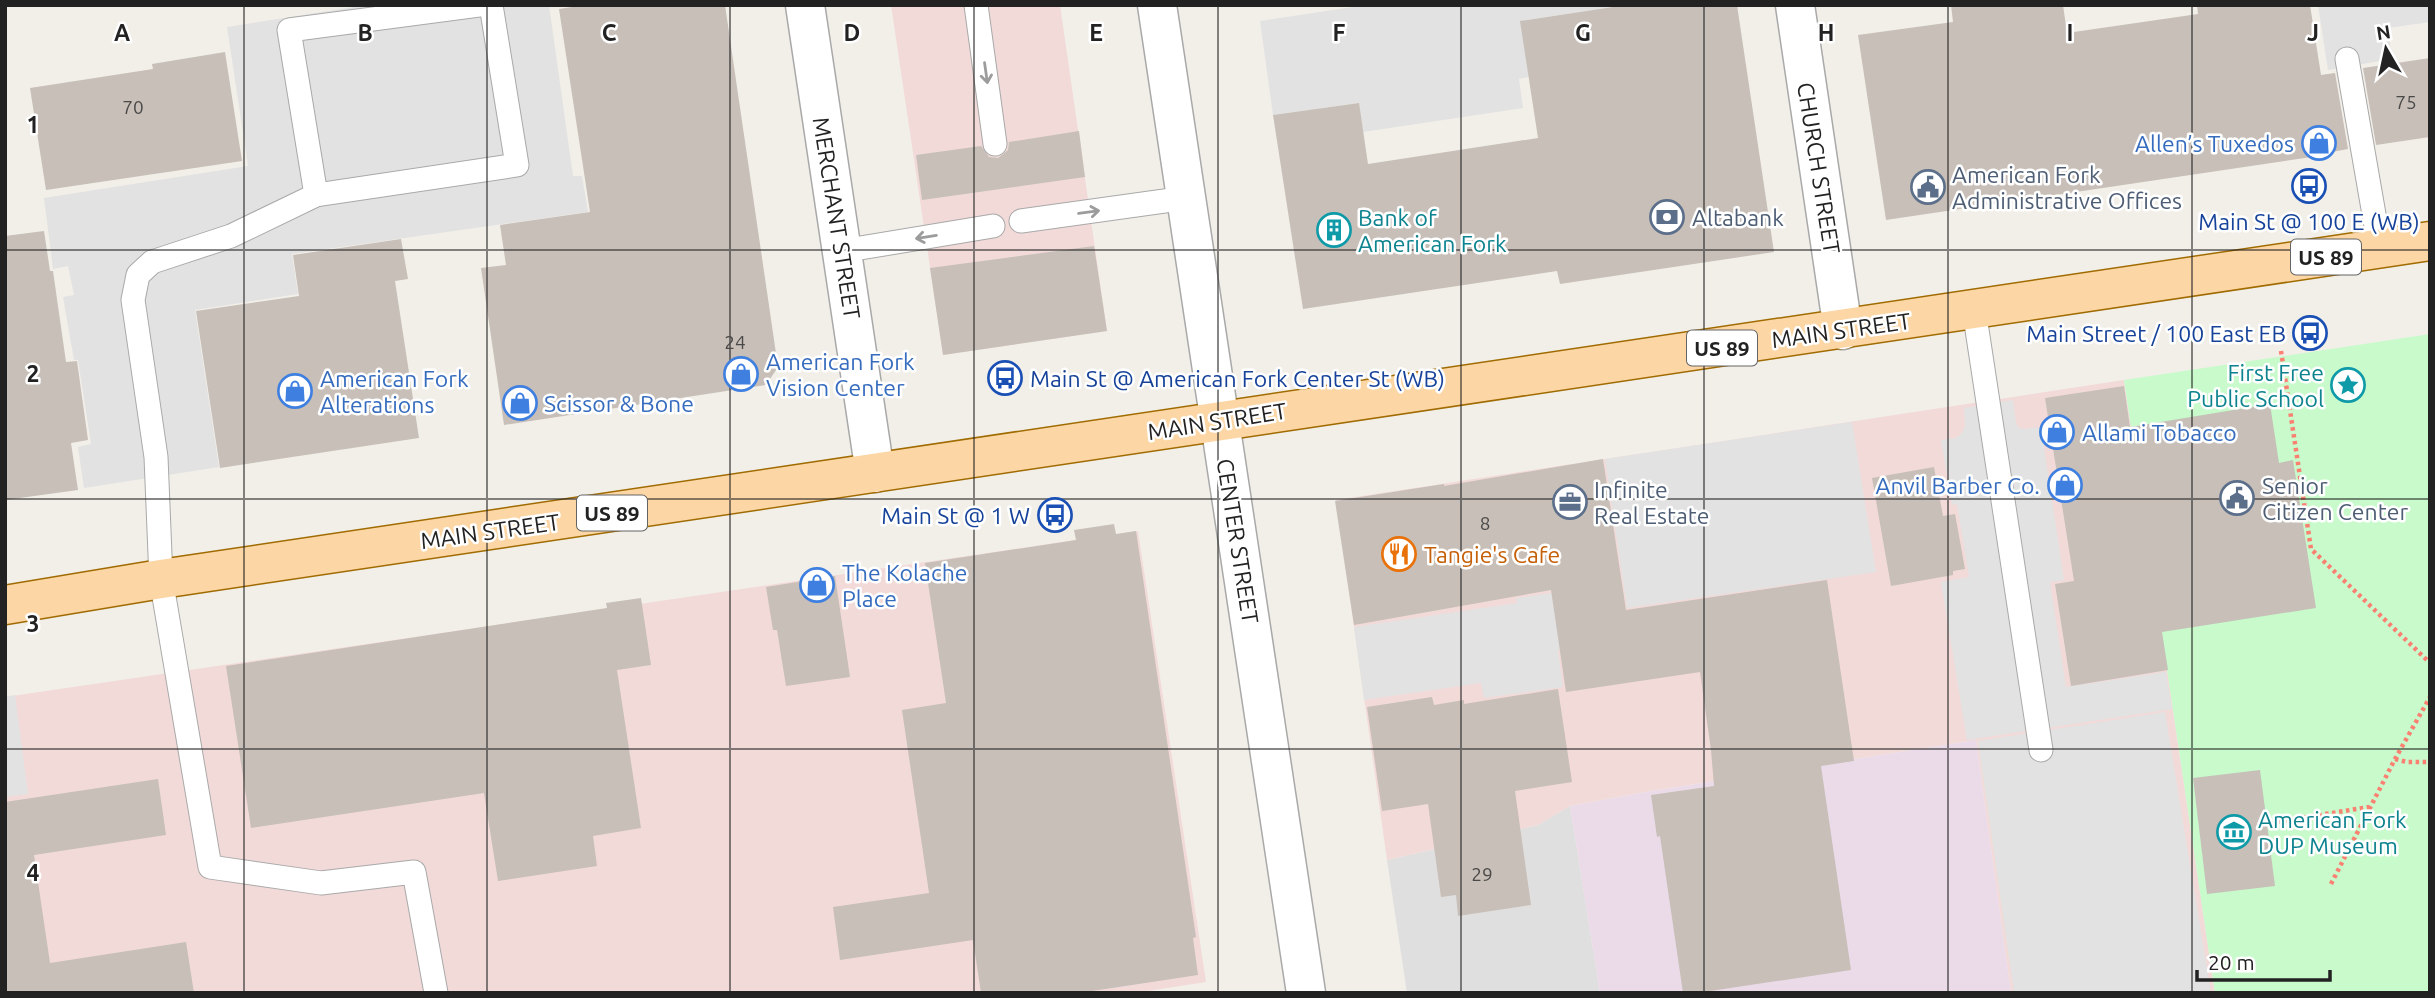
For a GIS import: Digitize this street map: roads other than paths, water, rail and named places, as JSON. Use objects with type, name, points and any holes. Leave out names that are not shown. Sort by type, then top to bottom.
[{"type":"main road","name":"MAIN STREET","points":[[5,605],[161,579],[2430,241]]},
{"type":"street","name":"MERCHANT STREET","points":[[805,5],[875,473]]},
{"type":"street","name":"CENTER STREET","points":[[1157,5],[1306,993]]},
{"type":"street","name":"CHURCH STREET","points":[[1795,5],[1843,330]]},
{"type":"lane","points":[[316,195],[289,30],[479,5]]},
{"type":"lane","points":[[436,993],[414,872],[321,883],[210,867],[161,579],[156,457],[133,300],[138,275],[152,262],[231,236],[316,195],[517,165],[491,5]]},
{"type":"lane","points":[[976,5],[995,144]]},
{"type":"lane","points":[[2347,59],[2380,249]]},
{"type":"lane","points":[[1021,222],[1186,198]]},
{"type":"lane","points":[[842,251],[993,226]]},
{"type":"lane","points":[[1974,310],[2041,750]]},
{"type":"place","name":"Allen’s Tuxedos","points":[[2319,143]]},
{"type":"place","name":"Main St @ 100 E (WB)","points":[[2309,186]]},
{"type":"place","name":"American Fork Administrative Offices","points":[[1928,187]]},
{"type":"place","name":"Altabank","points":[[1667,217]]},
{"type":"place","name":"Bank of American Fork","points":[[1334,230]]},
{"type":"place","name":"Main Street / 100 East EB","points":[[2310,333]]},
{"type":"place","name":"American Fork Vision Center","points":[[741,374]]},
{"type":"place","name":"Main St @ American Fork Center St (WB)","points":[[1005,378]]},
{"type":"place","name":"First Free Public School","points":[[2348,385]]},
{"type":"place","name":"American Fork Alterations","points":[[295,391]]},
{"type":"place","name":"Scissor & Bone","points":[[520,403]]},
{"type":"place","name":"Allami Tobacco","points":[[2057,432]]},
{"type":"place","name":"Anvil Barber Co.","points":[[2065,485]]},
{"type":"place","name":"Senior Citizen Center","points":[[2237,498]]},
{"type":"place","name":"Infinite Real Estate","points":[[1570,502]]},
{"type":"place","name":"Main St @ 1 W","points":[[1055,515]]},
{"type":"place","name":"Tangie's Cafe","points":[[1399,554]]},
{"type":"place","name":"The Kolache Place","points":[[817,585]]},
{"type":"place","name":"American Fork DUP Museum","points":[[2234,832]]}]
